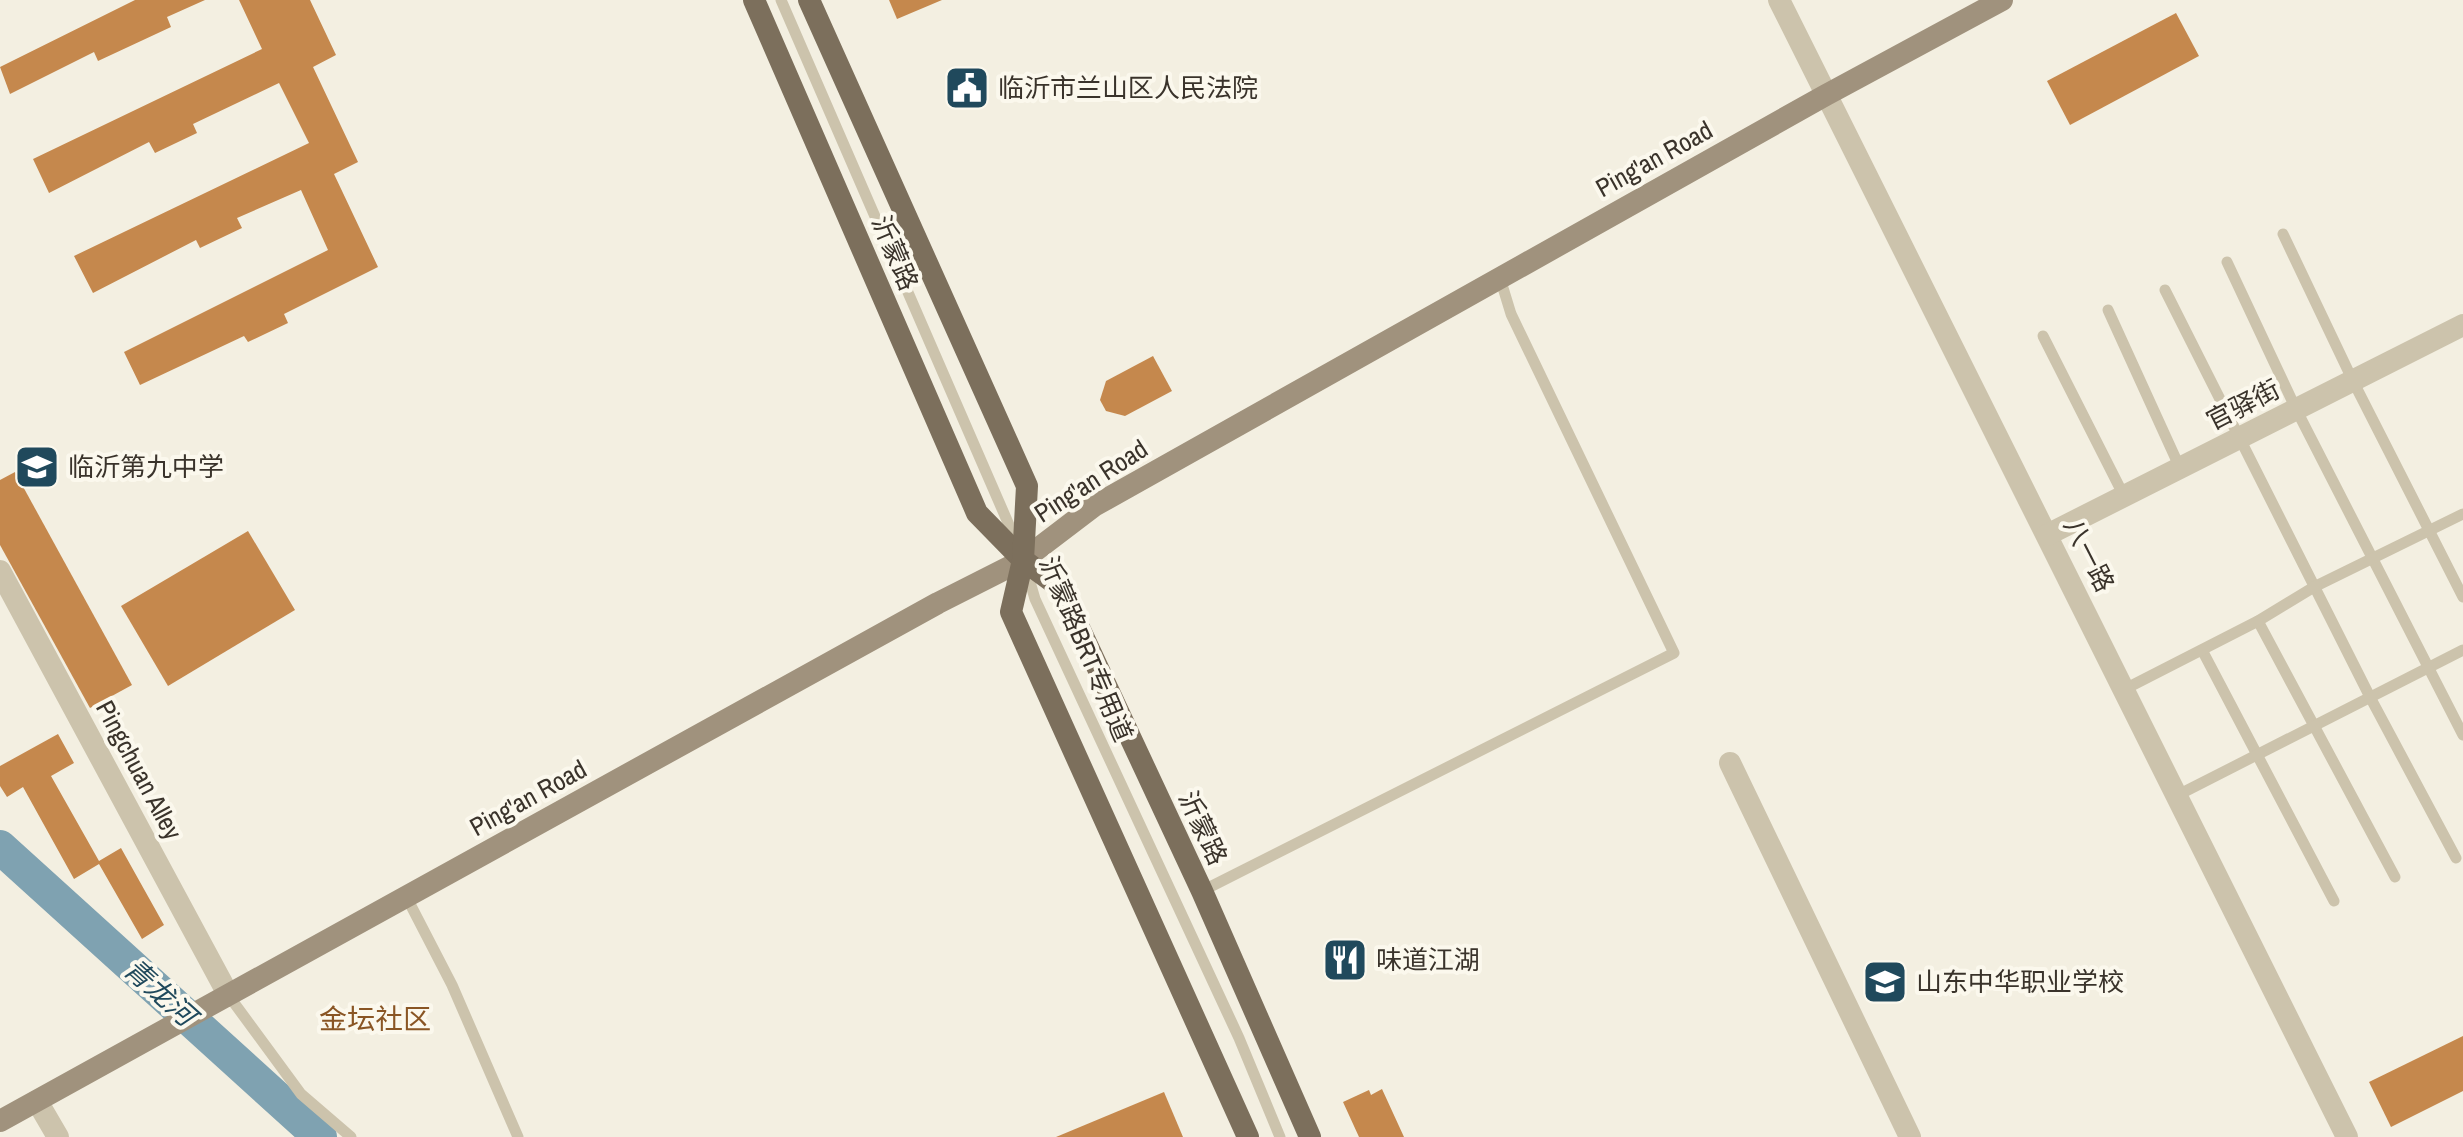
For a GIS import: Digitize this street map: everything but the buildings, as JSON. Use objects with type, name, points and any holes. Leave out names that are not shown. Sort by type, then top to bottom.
[{"type":"main road","name":"沂蒙路","points":[[754,0],[977,513],[1023,560],[1060,587],[1202,891],[1310,1137]]},
{"type":"main road","name":"沂蒙路","points":[[809,0],[1027,486],[1023,560],[1011,612],[1248,1137]]},
{"type":"main road","name":"Ping'an Road","points":[[37,1101],[938,603],[1023,560],[1094,506],[1826,95],[2002,0]]},
{"type":"main road","points":[[0,1121],[37,1101]]},
{"type":"street","name":"八一路","points":[[1779,0],[2347,1137]]},
{"type":"street","name":"官驿街","points":[[2047,535],[2463,325]]},
{"type":"street","name":"Pingchuan Alley","points":[[0,571],[229,996]]},
{"type":"street","points":[[1730,763],[1910,1137]]},
{"type":"street","points":[[37,1101],[58,1137]]},
{"type":"lane","name":"沂蒙路BRT专用道","points":[[781,0],[1023,560],[1035,599],[1239,1038],[1280,1137]]},
{"type":"lane","points":[[2283,234],[2353,381],[2463,597]]},
{"type":"lane","points":[[2227,262],[2296,409],[2463,735]]},
{"type":"lane","points":[[1202,891],[1674,653],[1511,314],[1500,278]]},
{"type":"lane","points":[[2165,290],[2370,697],[2456,858]]},
{"type":"lane","points":[[2108,310],[2180,468]]},
{"type":"lane","points":[[2043,336],[2124,496]]},
{"type":"lane","points":[[2125,689],[2258,621],[2314,587],[2463,514]]},
{"type":"lane","points":[[2258,621],[2395,877]]},
{"type":"lane","points":[[2202,650],[2334,901]]},
{"type":"lane","points":[[2178,795],[2463,650]]},
{"type":"lane","points":[[407,898],[452,985],[518,1137]]},
{"type":"lane","points":[[229,996],[301,1094],[351,1137]]},
{"type":"waterway","name":"青龙河","points":[[0,847],[320,1137]]},
{"type":"place","name":"临沂市兰山区人民法院","points":[[967,88]]},
{"type":"place","name":"临沂第九中学","points":[[37,467]]},
{"type":"place","name":"味道江湖","points":[[1345,960]]},
{"type":"place","name":"山东中华职业学校","points":[[1885,982]]},
{"type":"district","name":"金坛社区","points":[[375,1019]]}]
